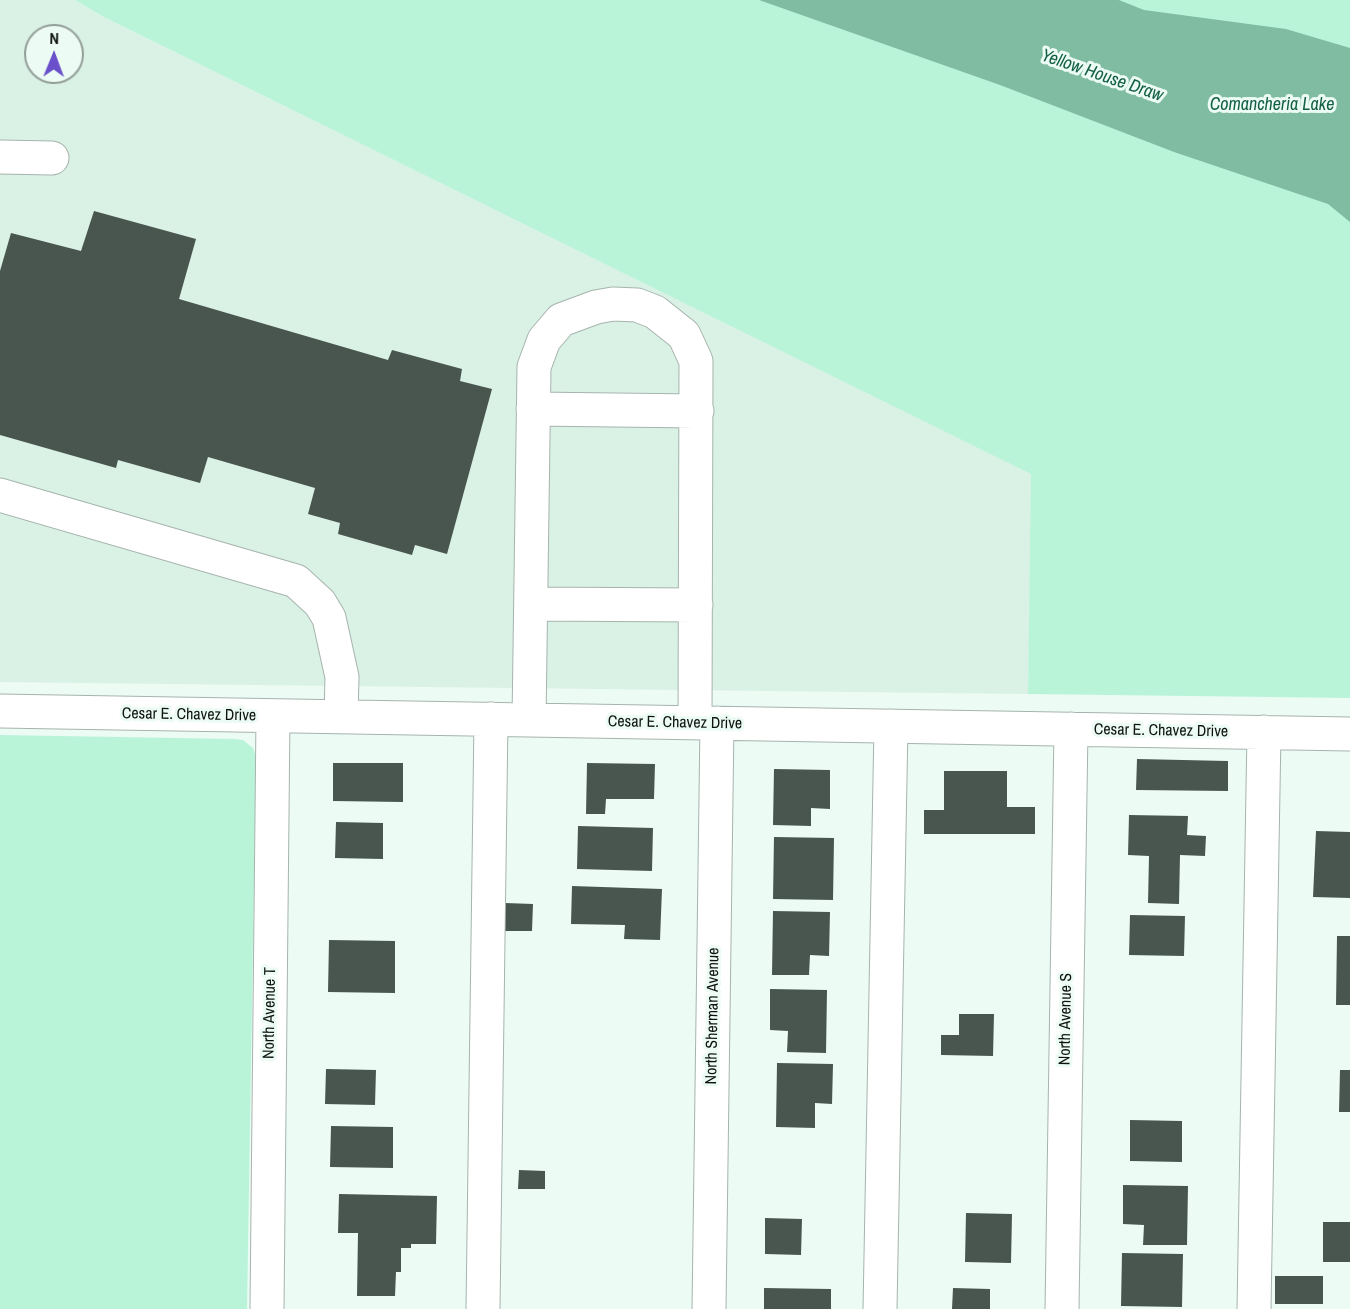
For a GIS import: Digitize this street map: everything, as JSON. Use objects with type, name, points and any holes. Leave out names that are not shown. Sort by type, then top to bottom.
[{"type":"street","points":[[0,157],[52,158]]},
{"type":"street","name":"North Sherman Avenue","points":[[529,720],[534,367],[544,340],[552,328],[577,313],[613,304],[637,305],[655,312],[684,336],[698,372],[696,605],[706,723],[709,1309]]},
{"type":"street","points":[[533,409],[697,411]]},
{"type":"street","points":[[0,495],[296,581],[320,603],[329,618],[342,677],[341,717]]},
{"type":"street","points":[[531,604],[696,605]]},
{"type":"street","name":"Cesar E. Chavez Drive","points":[[0,711],[1350,734]]},
{"type":"street","name":"North Avenue T","points":[[267,1309],[273,716]]},
{"type":"street","points":[[483,1309],[491,719]]},
{"type":"street","points":[[880,1309],[891,726]]},
{"type":"street","name":"North Avenue S","points":[[1062,1309],[1071,729]]},
{"type":"street","points":[[1254,1309],[1264,732]]},
{"type":"shaded area","points":[[0,0],[75,0],[104,17],[1032,474],[1028,694],[0,682]]},
{"type":"shaded area","points":[[75,0],[1350,0],[1350,698],[1028,694],[1031,474],[104,17]]},
{"type":"shaded area","points":[[0,735],[235,739],[243,740],[253,748],[256,757],[247,1309],[0,1309]]},
{"type":"water","name":"Comancheria Lake","points":[[759,0],[1119,0],[1144,10],[1286,29],[1350,48],[1350,222],[1328,204],[1174,152],[1000,85]]},
{"type":"building","points":[[94,211],[196,239],[179,299],[388,360],[392,350],[462,369],[460,381],[492,389],[447,554],[415,545],[412,555],[338,534],[340,523],[308,514],[315,488],[208,457],[200,483],[118,460],[116,468],[0,435],[0,271],[11,233],[81,251]]},
{"type":"building","points":[[1137,759],[1228,761],[1228,791],[1136,790]]},
{"type":"building","points":[[333,763],[403,763],[403,802],[333,801]]},
{"type":"building","points":[[587,763],[655,764],[654,799],[606,799],[605,814],[586,814]]},
{"type":"building","points":[[774,769],[830,770],[830,809],[811,808],[811,826],[773,825]]},
{"type":"building","points":[[944,771],[1007,771],[1007,807],[1035,807],[1035,834],[924,834],[924,810],[944,810]]},
{"type":"building","points":[[1129,815],[1188,816],[1187,835],[1206,836],[1205,856],[1180,855],[1179,904],[1148,903],[1149,856],[1128,855]]},
{"type":"building","points":[[336,822],[383,823],[383,859],[335,858]]},
{"type":"building","points":[[578,826],[653,828],[652,871],[577,869]]},
{"type":"building","points":[[1316,831],[1350,832],[1350,898],[1313,897]]},
{"type":"building","points":[[774,837],[834,838],[833,900],[773,899]]},
{"type":"building","points":[[572,886],[662,889],[660,940],[624,939],[625,925],[571,924]]},
{"type":"building","points":[[505,903],[533,904],[532,931],[505,931]]},
{"type":"building","points":[[773,911],[830,912],[829,956],[810,955],[809,975],[772,975]]},
{"type":"building","points":[[1130,915],[1185,916],[1184,956],[1129,955]]},
{"type":"building","points":[[1337,936],[1350,936],[1350,1005],[1336,1005]]},
{"type":"building","points":[[329,940],[395,941],[395,993],[328,992]]},
{"type":"building","points":[[770,989],[827,990],[826,1053],[787,1052],[788,1031],[770,1030]]},
{"type":"building","points":[[959,1014],[994,1014],[993,1056],[941,1055],[941,1035],[959,1035]]},
{"type":"building","points":[[777,1063],[833,1064],[832,1104],[815,1103],[815,1128],[776,1127]]},
{"type":"building","points":[[326,1069],[376,1070],[375,1105],[325,1104]]},
{"type":"building","points":[[1340,1070],[1350,1070],[1350,1112],[1339,1112]]},
{"type":"building","points":[[1130,1120],[1182,1121],[1182,1162],[1130,1161]]},
{"type":"building","points":[[331,1126],[393,1127],[393,1168],[330,1167]]},
{"type":"building","points":[[519,1170],[545,1171],[545,1189],[518,1189]]},
{"type":"building","points":[[1123,1185],[1188,1186],[1187,1245],[1143,1245],[1144,1225],[1123,1224]]},
{"type":"building","points":[[339,1194],[437,1196],[436,1244],[411,1244],[411,1248],[401,1248],[401,1272],[396,1272],[395,1296],[357,1296],[358,1233],[338,1233]]},
{"type":"building","points":[[966,1213],[1012,1214],[1011,1263],[965,1262]]},
{"type":"building","points":[[765,1218],[802,1219],[801,1255],[765,1254]]},
{"type":"building","points":[[1323,1222],[1350,1222],[1350,1262],[1323,1262]]},
{"type":"building","points":[[1122,1253],[1183,1254],[1182,1307],[1121,1306]]},
{"type":"building","points":[[1275,1276],[1323,1276],[1323,1304],[1275,1304]]},
{"type":"building","points":[[764,1288],[831,1289],[831,1309],[764,1309]]},
{"type":"building","points":[[953,1288],[990,1289],[990,1309],[952,1309]]},
{"type":"water label","name":"Yellow House Draw","points":[[1102,76]]}]
